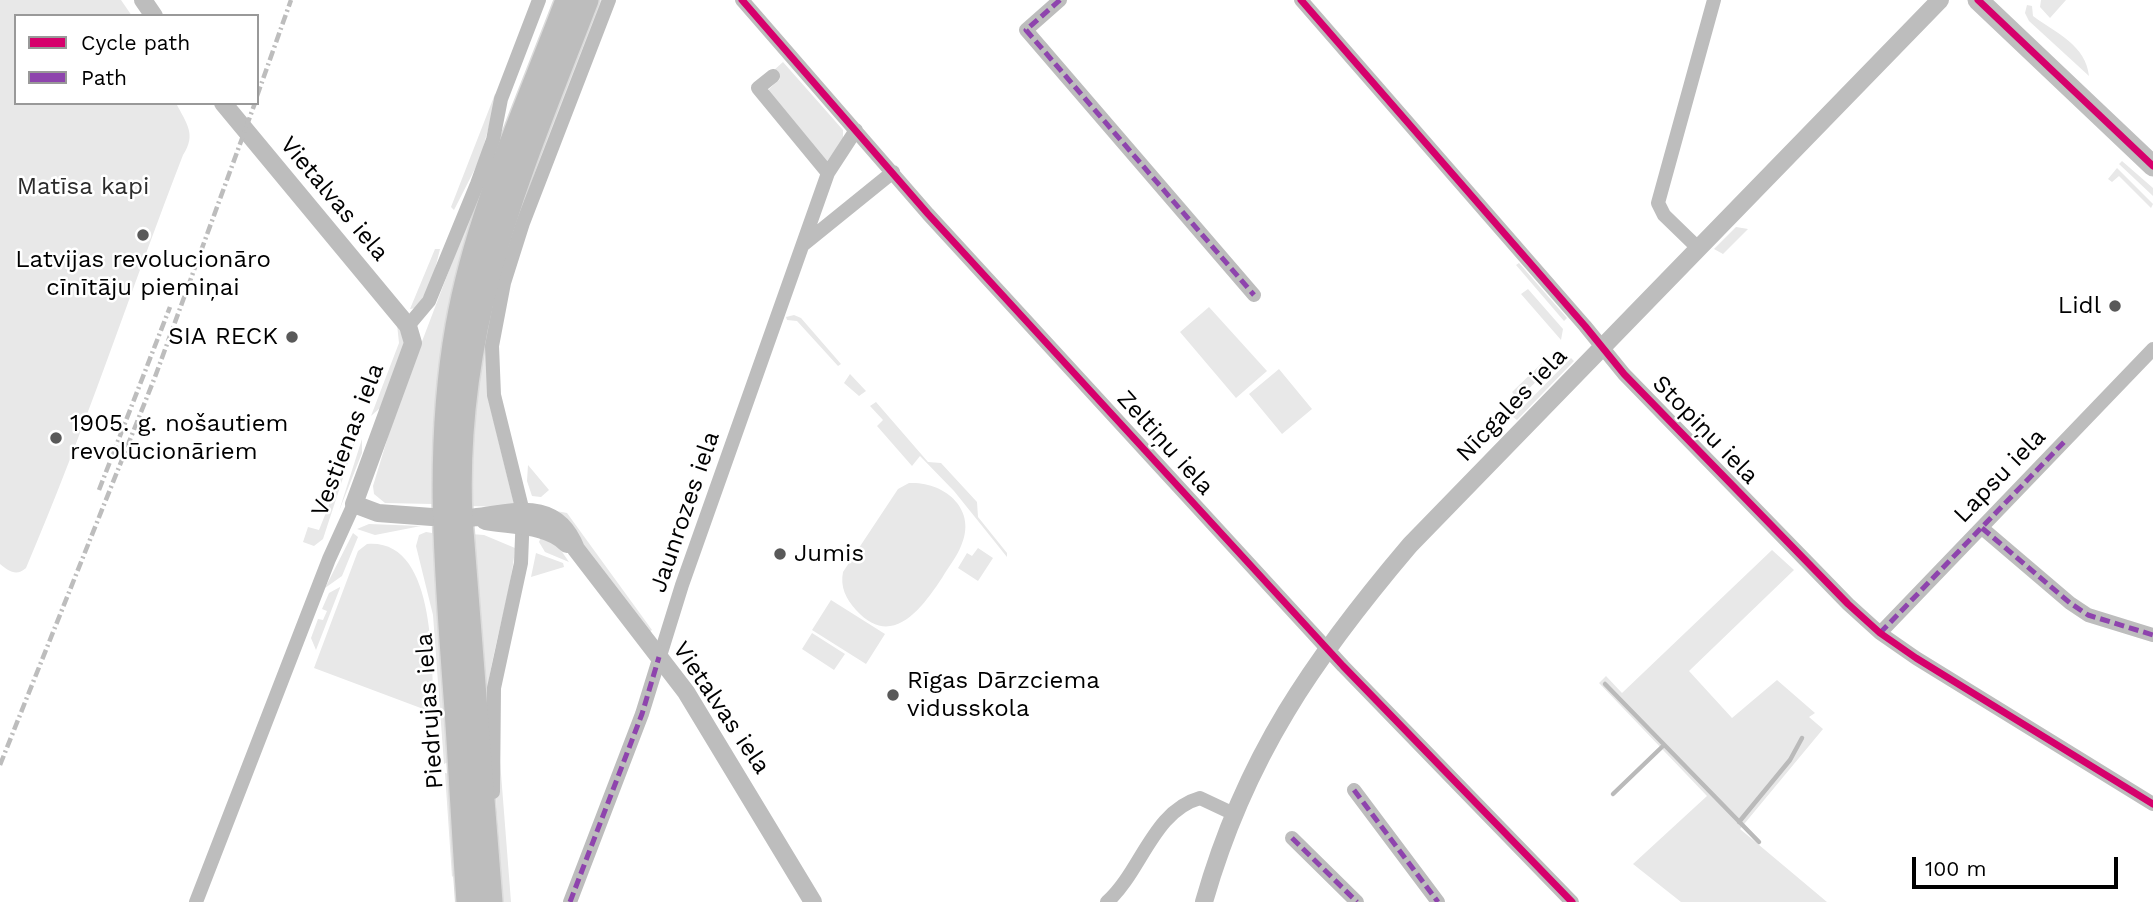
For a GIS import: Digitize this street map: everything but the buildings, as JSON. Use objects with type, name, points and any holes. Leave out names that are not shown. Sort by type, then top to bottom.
[{"type":"main road","points":[[446,517],[443,432],[449,373],[467,281],[481,230],[567,0]]},
{"type":"main road","points":[[446,517],[460,477],[466,380],[497,237],[587,0]]},
{"type":"main road","points":[[1978,0],[2153,166]]},
{"type":"main road","name":"Piedrujas iela","points":[[446,517],[491,902]]},
{"type":"main road","name":"Piedrujas iela","points":[[446,517],[468,902]]},
{"type":"street","points":[[408,326],[429,301],[477,184],[493,140],[501,99],[539,0]]},
{"type":"street","points":[[491,902],[496,851],[492,779],[494,688],[520,563],[522,520],[494,395],[492,346],[504,283],[523,223],[609,0]]},
{"type":"street","name":"Zeltiņu iela","points":[[742,0],[892,172],[1327,648],[1572,902]]},
{"type":"street","points":[[1060,0],[1026,30],[1254,295]]},
{"type":"street","name":"Stopiņu iela","points":[[1301,0],[1639,390],[1848,604],[1880,633],[2153,804]]},
{"type":"street","points":[[1698,248],[1664,215],[1658,203],[1714,0]]},
{"type":"street","name":"Nīcgales iela","points":[[1204,902],[1234,814],[1276,726],[1327,648],[1410,545],[1940,0]]},
{"type":"street","points":[[773,76],[758,88],[828,173]]},
{"type":"street","name":"Vietalvas iela","points":[[225,105],[408,326]]},
{"type":"street","name":"Jaunrozes iela","points":[[570,902],[642,714],[682,585],[828,173],[856,130]]},
{"type":"street","points":[[804,244],[892,172]]},
{"type":"street","name":"Vestienas iela","points":[[196,902],[329,559],[354,504],[413,343],[408,326]]},
{"type":"street","name":"Lapsu iela","points":[[1880,633],[2153,349]]},
{"type":"street","points":[[354,504],[378,513],[446,517]]},
{"type":"street","name":"Vietalvas iela","points":[[522,520],[553,518],[571,536],[576,549],[686,692],[813,902]]},
{"type":"street","points":[[1982,528],[2079,609],[2153,635]]},
{"type":"street","points":[[1354,790],[1438,902]]},
{"type":"street","points":[[1107,902],[1119,892],[1159,827],[1190,801],[1200,798],[1234,814]]},
{"type":"street","points":[[1292,838],[1357,902]]},
{"type":"green space","name":"Matīsa kapi","points":[[0,0],[121,0],[131,14],[14,14],[14,105],[177,105],[190,135],[87,414],[26,568],[16,573],[0,564]]},
{"type":"green space","points":[[596,0],[602,0],[509,244],[487,361],[488,398],[514,504],[510,507],[468,506],[466,471],[488,293]]},
{"type":"green space","points":[[2041,0],[2066,0],[2050,18],[2040,7]]},
{"type":"green space","points":[[2027,5],[2032,6],[2033,16],[2076,48],[2087,65],[2089,76],[2029,21],[2025,13]]},
{"type":"green space","points":[[783,62],[843,130],[843,140],[827,162],[769,95],[769,89],[780,79],[773,71]]},
{"type":"green space","points":[[498,93],[480,159],[454,210],[451,207],[495,94]]},
{"type":"green space","points":[[498,142],[440,364],[433,434],[432,504],[385,503],[374,494],[373,486],[397,407]]},
{"type":"green space","points":[[2122,161],[2153,188],[2153,196],[2119,164]]},
{"type":"green space","points":[[2117,168],[2153,204],[2151,208],[2119,176],[2112,182],[2108,179]]},
{"type":"green space","points":[[1736,227],[1748,229],[1723,254],[1714,249]]},
{"type":"green space","points":[[435,249],[440,249],[431,285],[416,308],[410,309]]},
{"type":"green space","points":[[1519,263],[1567,318],[1564,321],[1516,265]]},
{"type":"green space","points":[[1528,289],[1563,329],[1561,340],[1521,294]]},
{"type":"green space","points":[[1209,307],[1267,371],[1236,398],[1180,332]]},
{"type":"green space","points":[[794,315],[801,318],[841,364],[838,366],[797,321],[787,320],[786,317]]},
{"type":"green space","points":[[397,324],[404,339],[404,346],[380,408],[371,416],[399,343]]},
{"type":"green space","points":[[1571,358],[1574,361],[1517,420],[1513,417]]},
{"type":"green space","points":[[1542,363],[1543,375],[1518,399],[1512,392]]},
{"type":"green space","points":[[1279,369],[1312,409],[1282,434],[1249,394]]},
{"type":"green space","points":[[850,374],[866,391],[859,396],[844,383]]},
{"type":"green space","points":[[876,402],[928,462],[941,463],[977,502],[978,517],[1007,553],[1007,557],[954,491],[920,456],[912,466],[877,426],[883,420],[870,406]]},
{"type":"green space","points":[[357,435],[323,539],[314,546],[303,542],[308,527],[319,530]]},
{"type":"green space","points":[[362,439],[362,453],[339,511]]},
{"type":"green space","points":[[528,465],[549,490],[541,497],[532,496],[527,481]]},
{"type":"green space","points":[[909,483],[934,487],[954,500],[965,520],[965,533],[957,554],[925,601],[905,620],[882,626],[869,621],[849,602],[842,577],[898,489]]},
{"type":"green space","points":[[546,509],[567,513],[652,630],[649,632]]},
{"type":"green space","points":[[369,524],[421,526],[375,535],[357,529]]},
{"type":"green space","points":[[353,533],[358,537],[342,576],[325,588]]},
{"type":"green space","points":[[432,533],[451,743],[450,761],[444,764],[433,615],[416,546],[419,535]]},
{"type":"green space","points":[[471,534],[484,535],[515,548],[486,703]]},
{"type":"green space","points":[[541,537],[558,546],[569,562],[545,552],[539,542]]},
{"type":"green space","points":[[367,544],[390,548],[407,561],[419,583],[430,638],[434,713],[314,668],[358,551]]},
{"type":"green space","points":[[978,548],[993,558],[978,581],[958,568],[967,553],[972,556]]},
{"type":"green space","points":[[1772,550],[1794,570],[1689,671],[1732,718],[1777,680],[1815,713],[1809,717],[1823,729],[1740,829],[1827,902],[1681,902],[1633,864],[1707,796],[1599,683],[1606,676],[1622,693]]},
{"type":"green space","points":[[536,553],[563,563],[564,567],[531,577]]},
{"type":"green space","points":[[340,587],[316,650],[311,638],[318,619],[323,620],[327,611],[322,609],[329,593]]},
{"type":"green space","points":[[831,600],[885,634],[866,664],[812,630]]},
{"type":"green space","points":[[812,633],[845,654],[834,670],[802,649]]},
{"type":"green space","points":[[499,748],[511,902],[503,902],[496,798]]},
{"type":"green space","points":[[445,773],[451,774],[456,873],[452,877]]},
{"type":"waterway","points":[[1605,684],[1759,842]]},
{"type":"waterway","points":[[1739,822],[1790,760],[1802,738]]},
{"type":"waterway","points":[[1613,794],[1664,745]]},
{"type":"railway","points":[[259,90],[291,0]]},
{"type":"railway","points":[[0,765],[155,377],[254,105]]},
{"type":"railway","points":[[99,490],[170,307]]},
{"type":"marked path","points":[[1060,0],[1026,30],[1254,295]]},
{"type":"marked path","points":[[1880,633],[2065,441]]},
{"type":"marked path","points":[[1982,528],[2070,603],[2088,615],[2153,635]]},
{"type":"marked path","points":[[570,902],[642,714],[659,657]]},
{"type":"marked path","points":[[1354,790],[1438,902]]},
{"type":"marked path","points":[[1292,838],[1357,902]]},
{"type":"cycle path","points":[[742,0],[928,214],[1343,666],[1572,902]]},
{"type":"cycle path","points":[[1301,0],[1624,374],[1848,604],[1880,633],[1916,658],[2153,804]]},
{"type":"cycle path","points":[[1978,0],[2153,166]]},
{"type":"place","name":"Latvijas revolucionāro cīnītāju piemiņai","points":[[143,235]]},
{"type":"place","name":"Lidl","points":[[2115,306]]},
{"type":"place","name":"SIA RECK","points":[[292,337]]},
{"type":"place","name":"1905. g. nošautiem revolūcionāriem","points":[[56,438]]},
{"type":"place","name":"Jumis","points":[[780,554]]},
{"type":"place","name":"Rīgas Dārzciema vidusskola","points":[[893,695]]}]
